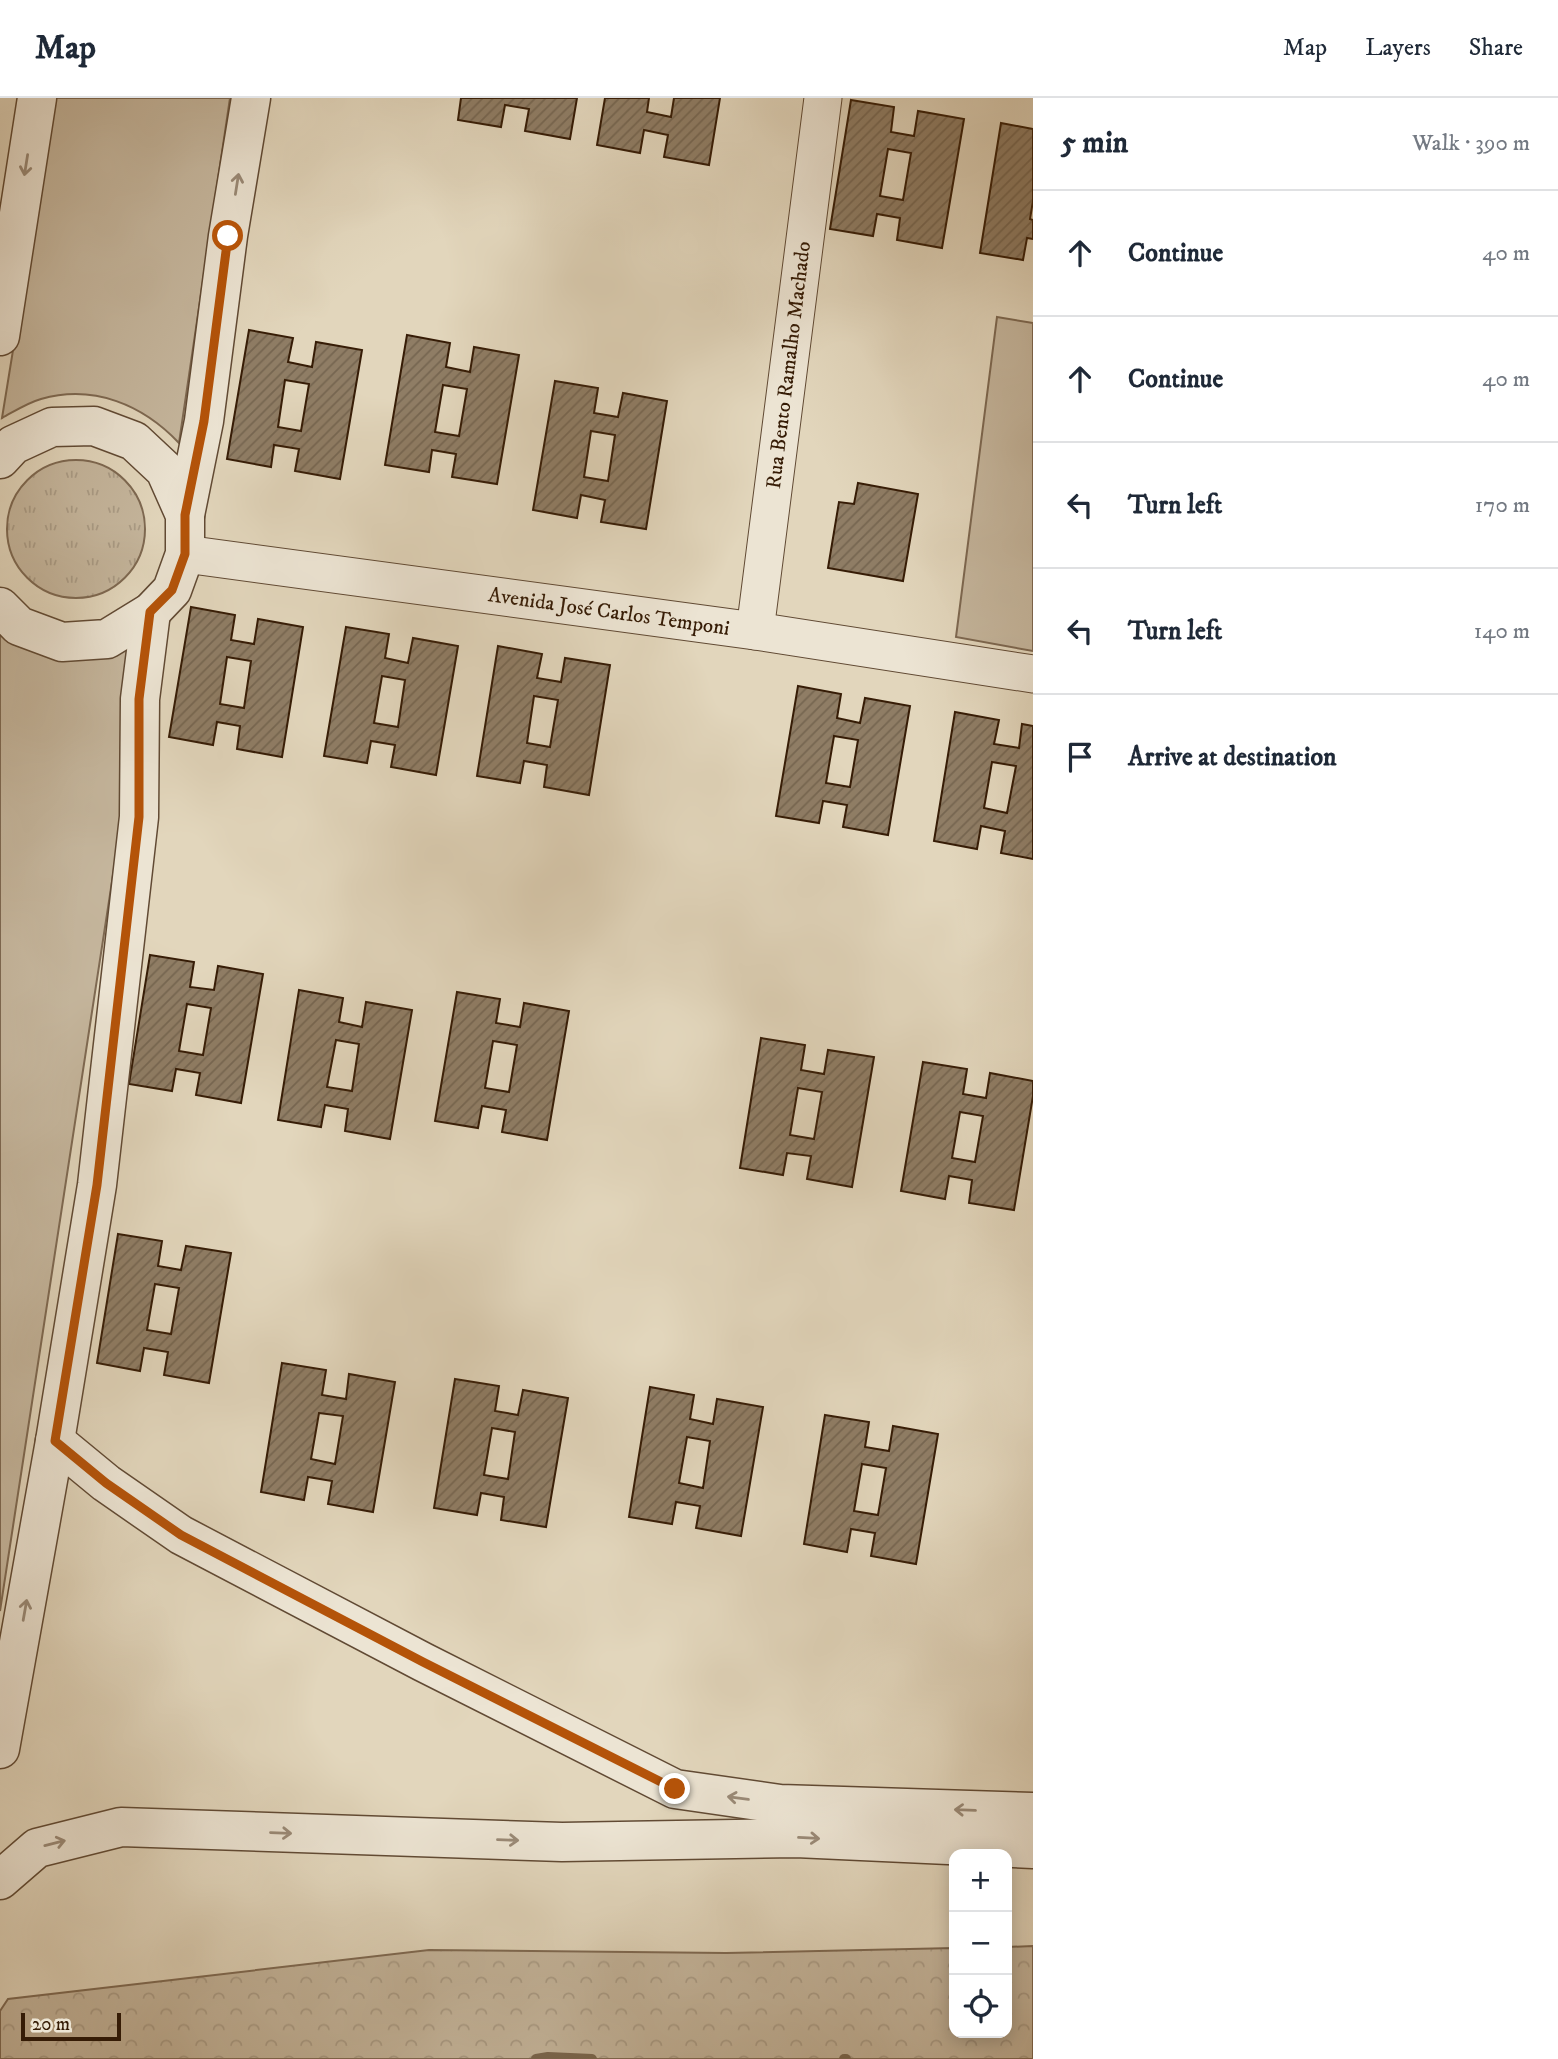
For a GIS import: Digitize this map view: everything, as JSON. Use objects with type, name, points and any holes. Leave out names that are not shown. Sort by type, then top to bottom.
[{"type":"street","points":[[0,336],[37,98]]},
{"type":"street","points":[[0,607],[19,626],[62,642],[107,639],[150,612],[172,590],[185,554],[185,515],[204,421],[228,236],[251,98]]},
{"type":"street","name":"Rua Bento Ramalho Machado","points":[[755,631],[823,98]]},
{"type":"street","points":[[0,459],[13,445],[52,427],[94,426],[134,441],[165,470],[185,515]]},
{"type":"street","name":"Avenida José Carlos Temponi","points":[[185,554],[755,631],[1033,674]]},
{"type":"street","points":[[0,1749],[97,1185],[139,817],[139,699],[150,612]]},
{"type":"street","points":[[55,1441],[106,1483],[181,1535],[435,1668],[675,1789],[780,1804],[1033,1812]]},
{"type":"street","points":[[0,1880],[37,1847],[121,1827],[562,1842],[796,1838],[1033,1849]]},
{"type":"green space","points":[[54,98],[230,98],[179,443],[150,418],[133,408],[98,396],[61,395],[41,399],[2,418]]},
{"type":"green space","points":[[997,317],[1033,323],[1033,651],[956,637]]},
{"type":"green space","points":[[76,460],[103,465],[125,480],[140,502],[145,529],[140,556],[125,578],[103,593],[76,598],[49,593],[27,578],[12,556],[7,529],[12,502],[27,480],[49,465]]},
{"type":"green space","points":[[0,629],[150,634],[0,1611]]},
{"type":"green space","points":[[1033,1946],[1033,2059],[0,2059],[0,2011],[8,1999],[429,1950],[726,1953],[949,1948],[949,2038],[1012,2038],[1012,1947]]},
{"type":"building","points":[[461,98],[577,98],[570,139],[525,131],[529,109],[505,105],[501,127],[458,120]]},
{"type":"building","points":[[605,98],[649,98],[647,112],[671,117],[674,98],[720,98],[709,165],[664,157],[668,135],[644,130],[640,153],[597,145]]},
{"type":"building","points":[[851,100],[894,107],[891,132],[914,136],[918,111],[964,119],[942,248],[897,240],[900,218],[877,214],[873,236],[830,229]],"holes":[[[888,149],[911,153],[903,200],[880,196]]]},
{"type":"building","points":[[1001,123],[1033,129],[1033,201],[1030,219],[1033,220],[1033,239],[1027,238],[1023,260],[980,253]]},
{"type":"building","points":[[249,330],[293,338],[288,362],[312,367],[316,342],[362,350],[340,479],[295,471],[299,449],[274,445],[271,467],[227,459]],"holes":[[[285,380],[309,384],[301,431],[278,427]]]},
{"type":"building","points":[[407,335],[450,343],[446,367],[470,372],[474,347],[519,355],[497,484],[452,477],[456,454],[432,450],[429,472],[385,465]],"holes":[[[443,385],[467,389],[459,436],[435,432]]]},
{"type":"building","points":[[555,381],[598,388],[594,413],[618,417],[623,393],[667,401],[646,529],[601,522],[605,500],[581,495],[577,518],[533,510]],"holes":[[[591,431],[615,435],[608,481],[584,477]]]},
{"type":"building","points":[[858,483],[918,494],[903,581],[828,568],[839,502],[854,504]]},
{"type":"building","points":[[191,607],[235,615],[231,640],[254,644],[258,619],[303,627],[282,757],[237,749],[240,726],[217,722],[213,745],[169,737]],"holes":[[[227,657],[251,661],[244,708],[220,704]]]},
{"type":"building","points":[[346,627],[389,634],[385,658],[408,663],[413,638],[458,646],[436,775],[391,767],[395,745],[371,741],[367,763],[324,756]],"holes":[[[382,676],[405,680],[398,727],[374,723]]]},
{"type":"building","points":[[498,646],[542,654],[537,678],[561,682],[565,658],[610,665],[589,795],[544,787],[547,765],[524,761],[520,783],[477,776]],"holes":[[[534,696],[558,700],[550,747],[527,743]]]},
{"type":"building","points":[[798,686],[841,694],[837,718],[860,723],[865,698],[910,706],[888,835],[843,827],[847,805],[823,801],[819,823],[776,816]],"holes":[[[834,736],[858,740],[850,787],[826,783]]]},
{"type":"building","points":[[955,712],[999,720],[994,744],[1019,748],[1022,724],[1033,726],[1033,859],[1001,853],[1005,831],[981,826],[977,849],[934,841]],"holes":[[[992,762],[1016,766],[1007,813],[984,808]]]},
{"type":"building","points":[[150,955],[194,962],[190,987],[214,990],[218,966],[263,974],[241,1103],[196,1095],[200,1073],[176,1069],[172,1091],[129,1084]],"holes":[[[187,1004],[211,1008],[203,1055],[179,1051]]]},
{"type":"building","points":[[299,990],[343,998],[339,1022],[362,1027],[366,1002],[412,1010],[390,1139],[345,1131],[348,1109],[325,1105],[321,1127],[278,1120]],"holes":[[[336,1040],[359,1044],[352,1091],[327,1087]]]},
{"type":"building","points":[[457,992],[500,999],[496,1023],[520,1027],[524,1003],[569,1011],[547,1140],[502,1132],[506,1110],[482,1106],[478,1128],[435,1121]],"holes":[[[493,1041],[517,1045],[509,1092],[485,1088]]]},
{"type":"building","points":[[761,1038],[805,1045],[801,1070],[824,1074],[828,1050],[874,1057],[852,1187],[807,1179],[811,1156],[787,1153],[783,1175],[740,1168]],"holes":[[[798,1088],[822,1092],[814,1139],[790,1135]]]},
{"type":"building","points":[[923,1062],[967,1069],[963,1094],[986,1098],[990,1073],[1033,1081],[1033,1096],[1014,1210],[969,1203],[972,1180],[949,1176],[945,1199],[901,1191]],"holes":[[[960,1112],[983,1116],[975,1162],[952,1158]]]},
{"type":"building","points":[[118,1234],[162,1241],[158,1266],[181,1270],[186,1246],[231,1253],[209,1383],[164,1375],[168,1352],[144,1348],[140,1371],[97,1363]],"holes":[[[155,1284],[179,1288],[171,1334],[147,1330]]]},
{"type":"building","points":[[282,1363],[326,1370],[322,1395],[346,1399],[349,1374],[395,1382],[373,1512],[328,1504],[332,1481],[308,1477],[304,1500],[261,1492]],"holes":[[[319,1413],[343,1416],[335,1464],[311,1459]]]},
{"type":"building","points":[[455,1379],[499,1386],[495,1411],[518,1415],[523,1390],[568,1398],[546,1527],[501,1520],[504,1497],[481,1493],[477,1515],[434,1508]],"holes":[[[492,1428],[515,1432],[508,1479],[484,1475]]]},
{"type":"building","points":[[650,1387],[694,1395],[690,1419],[713,1424],[717,1399],[763,1407],[741,1536],[696,1528],[700,1506],[676,1502],[672,1524],[629,1517]],"holes":[[[687,1437],[710,1441],[703,1488],[679,1483]]]},
{"type":"building","points":[[825,1415],[869,1422],[865,1447],[889,1451],[893,1426],[938,1434],[916,1564],[871,1556],[875,1533],[851,1529],[847,1552],[804,1544]],"holes":[[[862,1464],[886,1468],[878,1515],[854,1511]]]},
{"type":"waterway","points":[[536,2059],[592,2059]]},
{"type":"route","points":[[228,236],[204,421],[185,515],[185,554],[172,590],[150,612],[139,699],[139,817],[97,1185],[55,1441],[106,1483],[181,1535],[423,1662],[675,1789]]}]
